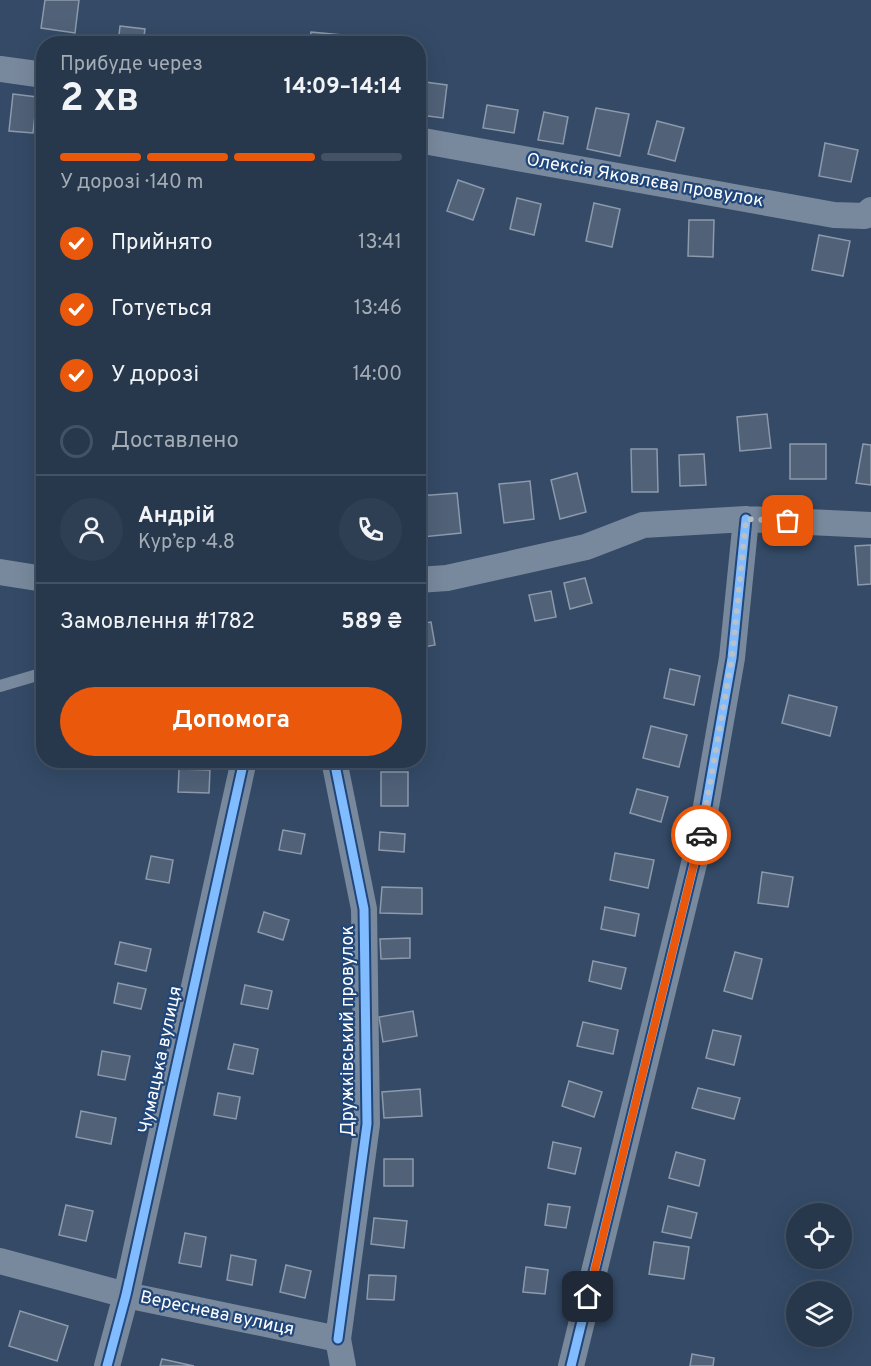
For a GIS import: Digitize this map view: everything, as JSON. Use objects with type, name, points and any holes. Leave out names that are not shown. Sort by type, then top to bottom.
[{"type":"street","points":[[0,69],[36,74]]},
{"type":"street","name":"Олексія Яковлєва провулок","points":[[426,141],[834,215],[865,216],[871,210]]},
{"type":"street","points":[[571,1366],[701,835],[732,658],[746,519]]},
{"type":"street","points":[[426,579],[447,578],[586,547],[643,525],[746,519],[871,525]]},
{"type":"street","points":[[0,573],[36,578]]},
{"type":"street","name":"Чумацька вулиця","points":[[107,1366],[126,1295],[242,768]]},
{"type":"street","name":"Дружківський провулок","points":[[336,768],[364,909],[367,1124],[338,1339]]},
{"type":"street","name":"Вереснева вулиця","points":[[0,1261],[126,1295],[338,1339]]},
{"type":"street","points":[[338,1339],[343,1366]]},
{"type":"lane","points":[[0,686],[36,675]]},
{"type":"building","points":[[45,0],[79,0],[75,33],[41,28]]},
{"type":"building","points":[[120,26],[145,29],[144,36],[119,36]]},
{"type":"building","points":[[311,32],[342,35],[342,36],[310,36]]},
{"type":"building","points":[[426,82],[447,85],[443,118],[426,116]]},
{"type":"building","points":[[13,94],[36,97],[33,133],[9,131]]},
{"type":"building","points":[[487,105],[518,110],[514,133],[483,128]]},
{"type":"building","points":[[596,108],[629,114],[620,156],[587,149]]},
{"type":"building","points":[[544,112],[568,117],[563,144],[538,140]]},
{"type":"building","points":[[657,121],[684,128],[675,161],[648,154]]},
{"type":"building","points":[[825,143],[858,150],[851,182],[819,176]]},
{"type":"building","points":[[458,180],[484,189],[473,220],[447,211]]},
{"type":"building","points":[[517,198],[541,204],[534,235],[510,229]]},
{"type":"building","points":[[594,203],[620,209],[612,247],[586,241]]},
{"type":"building","points":[[689,220],[714,220],[713,257],[688,256]]},
{"type":"building","points":[[819,235],[850,241],[843,276],[812,270]]},
{"type":"building","points":[[767,414],[771,448],[740,451],[737,417]]},
{"type":"building","points":[[790,444],[826,444],[826,479],[790,479]]},
{"type":"building","points":[[863,444],[871,445],[871,485],[856,483]]},
{"type":"building","points":[[631,449],[657,449],[658,492],[632,492]]},
{"type":"building","points":[[704,454],[706,485],[680,486],[679,455]]},
{"type":"building","points":[[577,473],[586,512],[560,519],[551,480]]},
{"type":"building","points":[[530,481],[534,519],[504,523],[499,484]]},
{"type":"building","points":[[457,493],[461,533],[426,537],[426,495]]},
{"type":"building","points":[[871,545],[871,584],[858,585],[855,546]]},
{"type":"building","points":[[585,578],[592,603],[570,609],[564,583]]},
{"type":"building","points":[[551,591],[556,617],[535,621],[529,595]]},
{"type":"building","points":[[431,622],[435,645],[426,647],[426,623]]},
{"type":"building","points":[[670,669],[700,676],[694,705],[664,698]]},
{"type":"building","points":[[789,695],[837,707],[830,736],[782,723]]},
{"type":"building","points":[[651,726],[687,735],[679,767],[643,758]]},
{"type":"building","points":[[179,769],[210,770],[209,793],[178,792]]},
{"type":"building","points":[[381,772],[408,772],[408,806],[381,806]]},
{"type":"building","points":[[637,789],[668,797],[661,822],[630,813]]},
{"type":"building","points":[[283,830],[305,834],[301,854],[279,850]]},
{"type":"building","points":[[380,832],[405,834],[404,852],[379,850]]},
{"type":"building","points":[[615,853],[654,860],[648,888],[610,880]]},
{"type":"building","points":[[151,856],[173,860],[169,883],[146,879]]},
{"type":"building","points":[[762,872],[793,877],[788,907],[758,903]]},
{"type":"building","points":[[382,887],[422,888],[422,914],[380,913]]},
{"type":"building","points":[[605,907],[639,914],[635,936],[601,929]]},
{"type":"building","points":[[264,912],[289,920],[283,940],[258,932]]},
{"type":"building","points":[[410,938],[410,958],[381,959],[380,939]]},
{"type":"building","points":[[120,942],[151,949],[146,971],[115,964]]},
{"type":"building","points":[[735,952],[762,959],[752,999],[724,991]]},
{"type":"building","points":[[593,961],[626,968],[621,989],[589,981]]},
{"type":"building","points":[[118,983],[146,989],[141,1009],[114,1003]]},
{"type":"building","points":[[245,985],[272,991],[268,1009],[241,1004]]},
{"type":"building","points":[[413,1011],[417,1036],[383,1042],[379,1017]]},
{"type":"building","points":[[583,1022],[618,1030],[613,1054],[577,1046]]},
{"type":"building","points":[[713,1030],[741,1036],[734,1065],[706,1058]]},
{"type":"building","points":[[234,1044],[258,1049],[253,1074],[228,1069]]},
{"type":"building","points":[[102,1051],[130,1056],[125,1080],[98,1075]]},
{"type":"building","points":[[569,1081],[602,1092],[594,1117],[562,1106]]},
{"type":"building","points":[[698,1088],[740,1098],[734,1119],[692,1108]]},
{"type":"building","points":[[420,1089],[422,1116],[384,1118],[382,1092]]},
{"type":"building","points":[[218,1093],[240,1097],[236,1119],[214,1115]]},
{"type":"building","points":[[81,1111],[116,1118],[111,1144],[76,1137]]},
{"type":"building","points":[[553,1142],[581,1148],[575,1174],[548,1168]]},
{"type":"building","points":[[676,1152],[705,1160],[699,1186],[669,1178]]},
{"type":"building","points":[[384,1159],[413,1159],[413,1186],[384,1186]]},
{"type":"building","points":[[548,1204],[570,1207],[566,1228],[545,1225]]},
{"type":"building","points":[[66,1205],[93,1211],[86,1241],[59,1235]]},
{"type":"building","points":[[668,1206],[697,1213],[691,1238],[662,1232]]},
{"type":"building","points":[[374,1218],[407,1221],[404,1248],[371,1244]]},
{"type":"building","points":[[185,1233],[206,1237],[201,1267],[179,1263]]},
{"type":"building","points":[[654,1242],[689,1247],[684,1279],[649,1274]]},
{"type":"building","points":[[231,1255],[256,1260],[252,1285],[227,1280]]},
{"type":"building","points":[[286,1265],[311,1271],[305,1298],[280,1292]]},
{"type":"building","points":[[526,1267],[548,1270],[545,1294],[523,1292]]},
{"type":"building","points":[[369,1275],[396,1276],[394,1300],[367,1299]]},
{"type":"building","points":[[20,1311],[68,1326],[57,1361],[9,1346]]},
{"type":"building","points":[[692,1354],[714,1358],[713,1366],[690,1366]]},
{"type":"building","points":[[162,1359],[194,1366],[160,1366]]},
{"type":"cycle path","points":[[571,1366],[701,835],[732,658],[746,519]]},
{"type":"cycle path","points":[[107,1366],[126,1295],[242,768]]},
{"type":"cycle path","points":[[336,768],[364,909],[367,1124],[338,1339]]},
{"type":"way so far","points":[[701,835],[732,658],[746,519],[788,521]]},
{"type":"route","points":[[588,1297],[701,835]]}]
